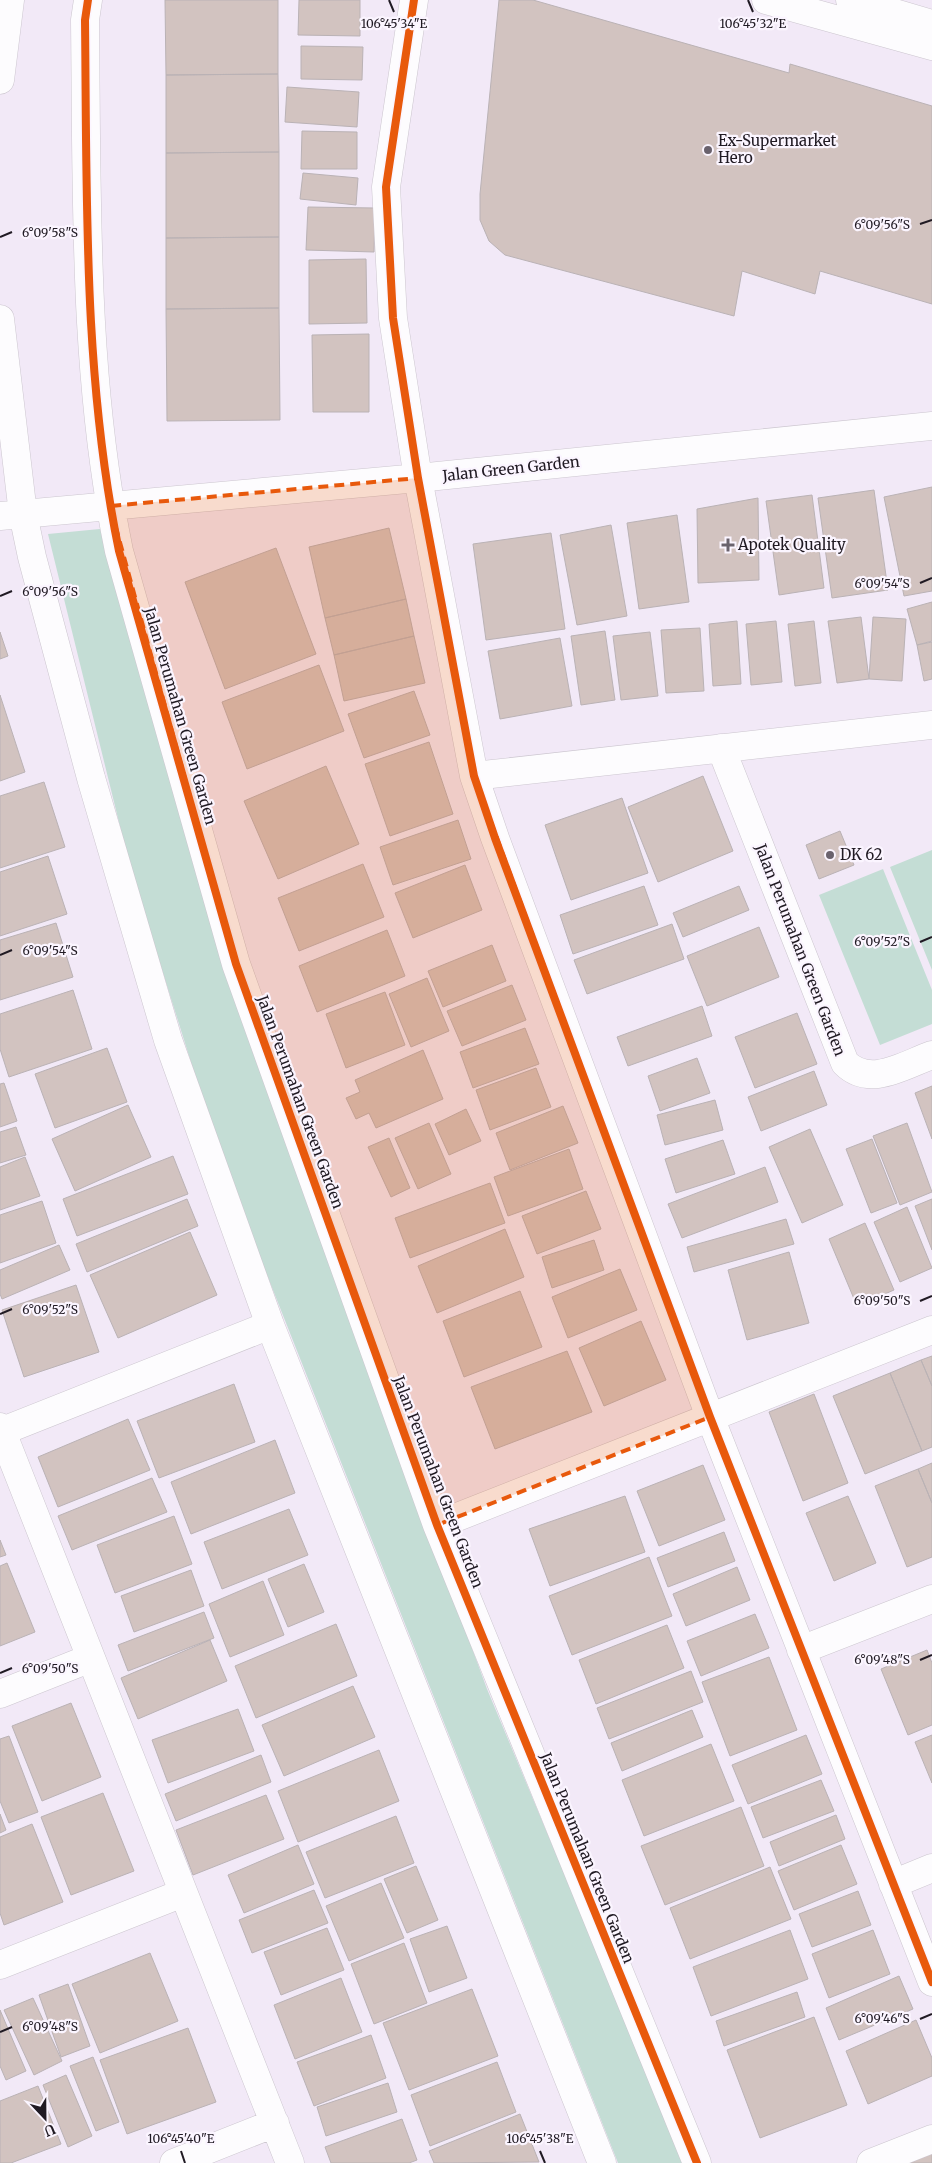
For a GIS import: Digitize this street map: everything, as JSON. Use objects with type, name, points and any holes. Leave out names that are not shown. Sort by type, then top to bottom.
[{"type":"street","points":[[0,80],[10,0]]},
{"type":"street","name":"Jalan Perumahan Green Garden","points":[[88,0],[85,20],[88,286],[110,506],[122,561],[236,964],[437,1525],[697,2163]]},
{"type":"street","points":[[414,0],[386,187],[393,318],[418,478],[474,776],[495,838],[710,1417],[932,1982]]},
{"type":"street","points":[[766,0],[932,46]]},
{"type":"street","points":[[850,0],[932,24]]},
{"type":"street","points":[[0,319],[12,515],[32,557],[91,778],[168,1040],[270,1325],[602,2163]]},
{"type":"street","name":"Jalan Green Garden","points":[[12,515],[418,478],[932,426]]},
{"type":"street","points":[[474,776],[932,725]]},
{"type":"street","name":"Jalan Perumahan Green Garden","points":[[721,748],[845,1063],[860,1074],[878,1075],[932,1055]]},
{"type":"street","points":[[270,1325],[1,1430],[290,2163]]},
{"type":"street","name":"Jalan Perumahan Green Garden","points":[[437,1525],[932,1330]]},
{"type":"street","points":[[801,1650],[932,1599]]},
{"type":"street","points":[[0,1694],[91,1658]]},
{"type":"street","points":[[893,1884],[932,1868]]},
{"type":"street","points":[[0,1965],[184,1893]]},
{"type":"street","points":[[174,2163],[275,2123]]},
{"type":"street","points":[[871,2163],[932,2138]]},
{"type":"highlighted area","points":[[418,478],[474,776],[710,1417],[437,1525],[236,964],[110,506]]},
{"type":"green space","points":[[110,528],[337,1281],[487,1689],[685,2163],[618,2163],[222,1161],[131,871],[48,534]]},
{"type":"green space","points":[[932,850],[932,970],[890,867]]},
{"type":"green space","points":[[883,869],[932,990],[932,1024],[880,1045],[819,895]]},
{"type":"building","points":[[165,0],[278,0],[278,74],[166,75]]},
{"type":"building","points":[[299,0],[360,0],[360,36],[298,35]]},
{"type":"building","name":"Ex-Supermarket Hero","points":[[499,0],[533,0],[789,73],[790,64],[932,106],[932,304],[820,271],[815,294],[742,271],[734,316],[505,255],[489,241],[480,220],[480,194]]},
{"type":"building","points":[[301,46],[363,47],[362,80],[301,79]]},
{"type":"building","points":[[278,74],[279,152],[166,153],[166,75]]},
{"type":"building","points":[[287,87],[359,92],[357,127],[285,122]]},
{"type":"building","points":[[302,131],[357,132],[357,169],[301,169]]},
{"type":"building","points":[[279,152],[279,237],[166,238],[166,153]]},
{"type":"building","points":[[303,173],[358,178],[356,205],[300,199]]},
{"type":"building","points":[[308,207],[375,208],[374,252],[306,250]]},
{"type":"building","points":[[279,237],[279,308],[166,309],[166,238]]},
{"type":"building","points":[[366,259],[367,323],[309,324],[309,260]]},
{"type":"building","points":[[279,308],[280,420],[167,421],[166,309]]},
{"type":"building","points":[[369,334],[369,412],[313,412],[312,335]]},
{"type":"building","points":[[932,487],[932,591],[904,596],[884,497]]},
{"type":"building","points":[[874,490],[888,590],[832,598],[818,498]]},
{"type":"building","points":[[812,495],[824,588],[779,595],[766,501]]},
{"type":"building","name":"Apotek Quality","points":[[758,498],[759,580],[698,583],[697,509]]},
{"type":"building","points":[[677,515],[689,602],[639,609],[627,523]]},
{"type":"building","points":[[611,525],[627,616],[577,625],[560,535]]},
{"type":"building","points":[[389,528],[406,599],[325,618],[309,547]]},
{"type":"building","points":[[551,533],[565,629],[486,640],[473,544]]},
{"type":"building","points":[[276,548],[316,654],[225,689],[185,582]]},
{"type":"building","points":[[406,599],[414,636],[334,655],[325,618]]},
{"type":"building","points":[[932,602],[932,641],[917,645],[907,609]]},
{"type":"building","points":[[861,617],[869,679],[837,683],[828,621]]},
{"type":"building","points":[[873,617],[906,619],[902,681],[869,679]]},
{"type":"building","points":[[737,621],[741,684],[713,686],[709,624]]},
{"type":"building","points":[[776,621],[782,682],[751,685],[746,624]]},
{"type":"building","points":[[814,621],[821,683],[795,686],[788,624]]},
{"type":"building","points":[[700,628],[704,691],[666,693],[661,630]]},
{"type":"building","points":[[605,631],[615,700],[581,705],[571,636]]},
{"type":"building","points":[[0,632],[8,656],[0,659]]},
{"type":"building","points":[[650,632],[658,696],[621,700],[613,636]]},
{"type":"building","points":[[414,636],[425,683],[344,701],[334,655]]},
{"type":"building","points":[[560,638],[572,706],[500,719],[488,651]]},
{"type":"building","points":[[932,642],[932,679],[924,681],[917,645]]},
{"type":"building","points":[[319,665],[344,731],[247,769],[222,702]]},
{"type":"building","points":[[414,691],[430,735],[364,758],[348,714]]},
{"type":"building","points":[[0,695],[25,772],[0,781]]},
{"type":"building","points":[[429,742],[453,814],[390,836],[365,764]]},
{"type":"building","points":[[326,766],[359,844],[278,879],[244,801]]},
{"type":"building","points":[[703,776],[733,851],[658,882],[628,807]]},
{"type":"building","points":[[44,782],[65,847],[0,868],[0,796]]},
{"type":"building","points":[[622,798],[648,873],[571,900],[545,825]]},
{"type":"building","points":[[458,820],[471,859],[393,885],[380,847]]},
{"type":"building","name":"DK 62","points":[[840,831],[854,865],[819,879],[806,845]]},
{"type":"building","points":[[48,856],[67,914],[0,936],[0,872]]},
{"type":"building","points":[[363,864],[384,917],[299,951],[278,898]]},
{"type":"building","points":[[465,865],[482,910],[413,938],[395,893]]},
{"type":"building","points":[[644,886],[658,925],[573,954],[560,915]]},
{"type":"building","points":[[739,886],[749,910],[683,937],[673,913]]},
{"type":"building","points":[[56,923],[73,977],[0,1000],[0,940]]},
{"type":"building","points":[[672,924],[684,959],[587,994],[574,960]]},
{"type":"building","points":[[759,927],[779,977],[707,1006],[687,956]]},
{"type":"building","points":[[387,930],[405,976],[317,1012],[299,966]]},
{"type":"building","points":[[492,945],[506,981],[443,1007],[428,971]]},
{"type":"building","points":[[427,978],[449,1031],[411,1047],[389,994]]},
{"type":"building","points":[[512,985],[526,1020],[462,1046],[447,1011]]},
{"type":"building","points":[[73,990],[92,1049],[9,1077],[0,1049],[0,1014]]},
{"type":"building","points":[[385,992],[405,1045],[346,1068],[326,1014]]},
{"type":"building","points":[[702,1006],[712,1036],[628,1066],[617,1037]]},
{"type":"building","points":[[797,1013],[817,1064],[755,1088],[735,1037]]},
{"type":"building","points":[[525,1028],[539,1064],[473,1088],[460,1052]]},
{"type":"building","points":[[107,1048],[127,1102],[55,1128],[35,1074]]},
{"type":"building","points":[[423,1050],[443,1099],[376,1128],[369,1113],[356,1119],[346,1098],[360,1092],[355,1080]]},
{"type":"building","points":[[697,1058],[710,1093],[660,1111],[648,1076]]},
{"type":"building","points":[[536,1068],[551,1107],[490,1130],[476,1090]]},
{"type":"building","points":[[814,1071],[827,1105],[761,1131],[748,1097]]},
{"type":"building","points":[[4,1083],[17,1121],[0,1127],[0,1084]]},
{"type":"building","points":[[932,1086],[932,1139],[915,1093]]},
{"type":"building","points":[[715,1100],[723,1130],[665,1145],[657,1115]]},
{"type":"building","points":[[128,1105],[151,1157],[75,1191],[52,1139]]},
{"type":"building","points":[[563,1106],[578,1143],[510,1170],[496,1133]]},
{"type":"building","points":[[466,1109],[481,1141],[449,1155],[435,1124]]},
{"type":"building","points":[[429,1123],[451,1174],[418,1189],[395,1138]]},
{"type":"building","points":[[907,1123],[932,1192],[900,1205],[873,1136]]},
{"type":"building","points":[[16,1127],[26,1155],[0,1163],[0,1132]]},
{"type":"building","points":[[810,1129],[843,1205],[802,1223],[769,1147]]},
{"type":"building","points":[[389,1138],[410,1188],[391,1197],[368,1147]]},
{"type":"building","points":[[872,1139],[897,1203],[871,1213],[846,1149]]},
{"type":"building","points":[[723,1140],[735,1174],[676,1193],[665,1159]]},
{"type":"building","points":[[569,1149],[583,1189],[508,1216],[494,1177]]},
{"type":"building","points":[[173,1156],[188,1194],[77,1236],[63,1199]]},
{"type":"building","points":[[25,1157],[40,1196],[0,1210],[0,1167]]},
{"type":"building","points":[[765,1167],[778,1202],[682,1238],[668,1204]]},
{"type":"building","points":[[490,1183],[505,1223],[410,1258],[395,1218]]},
{"type":"building","points":[[586,1191],[601,1229],[537,1254],[522,1216]]},
{"type":"building","points":[[187,1199],[198,1226],[87,1272],[76,1244]]},
{"type":"building","points":[[932,1199],[932,1250],[915,1206]]},
{"type":"building","points":[[42,1201],[56,1243],[0,1263],[0,1215]]},
{"type":"building","points":[[907,1207],[932,1268],[900,1282],[874,1222]]},
{"type":"building","points":[[786,1219],[794,1244],[694,1272],[687,1247]]},
{"type":"building","points":[[865,1223],[894,1290],[857,1306],[829,1239]]},
{"type":"building","points":[[505,1229],[524,1277],[437,1313],[418,1266]]},
{"type":"building","points":[[190,1232],[217,1295],[118,1338],[90,1275]]},
{"type":"building","points":[[594,1240],[604,1270],[552,1288],[542,1257]]},
{"type":"building","points":[[59,1245],[70,1270],[2,1299],[0,1294],[0,1270]]},
{"type":"building","points":[[789,1252],[809,1323],[747,1340],[728,1270]]},
{"type":"building","points":[[620,1269],[637,1310],[568,1338],[552,1297]]},
{"type":"building","points":[[76,1285],[99,1352],[24,1377],[2,1310]]},
{"type":"building","points":[[520,1291],[542,1347],[464,1377],[443,1321]]},
{"type":"building","points":[[641,1321],[666,1380],[604,1406],[579,1348]]},
{"type":"building","points":[[567,1351],[592,1412],[495,1449],[471,1387]]},
{"type":"building","points":[[932,1356],[932,1386],[921,1360]]},
{"type":"building","points":[[921,1360],[932,1386],[932,1447],[922,1451],[890,1373]]},
{"type":"building","points":[[890,1373],[922,1451],[865,1474],[833,1396]]},
{"type":"building","points":[[234,1384],[255,1442],[159,1478],[137,1421]]},
{"type":"building","points":[[814,1394],[848,1483],[803,1501],[769,1412]]},
{"type":"building","points":[[128,1419],[150,1470],[58,1507],[38,1457]]},
{"type":"building","points":[[275,1440],[295,1493],[191,1534],[171,1482]]},
{"type":"building","points":[[932,1463],[932,1503],[918,1469]]},
{"type":"building","points":[[703,1465],[725,1520],[659,1546],[637,1491]]},
{"type":"building","points":[[918,1469],[932,1503],[932,1557],[907,1567],[875,1486]]},
{"type":"building","points":[[152,1478],[167,1512],[72,1550],[58,1516]]},
{"type":"building","points":[[625,1496],[645,1552],[550,1586],[529,1529]]},
{"type":"building","points":[[848,1496],[876,1563],[834,1581],[806,1513]]},
{"type":"building","points":[[289,1509],[308,1555],[222,1589],[204,1542]]},
{"type":"building","points":[[174,1516],[192,1564],[115,1593],[97,1545]]},
{"type":"building","points":[[724,1532],[735,1561],[668,1587],[657,1558]]},
{"type":"building","points":[[0,1540],[6,1555],[0,1557]]},
{"type":"building","points":[[649,1557],[672,1616],[572,1655],[549,1596]]},
{"type":"building","points":[[7,1563],[35,1632],[0,1646],[0,1566]]},
{"type":"building","points":[[304,1564],[324,1612],[288,1627],[268,1579]]},
{"type":"building","points":[[737,1567],[750,1600],[686,1626],[673,1594]]},
{"type":"building","points":[[191,1570],[204,1606],[134,1632],[121,1596]]},
{"type":"building","points":[[263,1581],[284,1635],[230,1657],[209,1604]]},
{"type":"building","points":[[204,1612],[214,1638],[128,1671],[118,1645]]},
{"type":"building","points":[[755,1614],[769,1648],[701,1676],[687,1641]]},
{"type":"building","points":[[336,1624],[357,1676],[256,1718],[235,1666]]},
{"type":"building","points":[[667,1625],[684,1668],[596,1704],[579,1660]]},
{"type":"building","points":[[210,1640],[227,1681],[138,1719],[121,1678]]},
{"type":"building","points":[[927,1650],[932,1663],[932,1725],[908,1735],[881,1669]]},
{"type":"building","points":[[769,1657],[797,1730],[730,1756],[702,1682]]},
{"type":"building","points":[[691,1671],[703,1702],[609,1739],[597,1708]]},
{"type":"building","points":[[353,1686],[375,1737],[284,1776],[262,1725]]},
{"type":"building","points":[[71,1703],[101,1777],[42,1801],[12,1726]]},
{"type":"building","points":[[238,1709],[254,1751],[168,1783],[152,1740]]},
{"type":"building","points":[[692,1710],[703,1737],[622,1771],[611,1743]]},
{"type":"building","points":[[806,1735],[822,1774],[748,1804],[732,1765]]},
{"type":"building","points":[[932,1735],[932,1783],[915,1742]]},
{"type":"building","points":[[9,1736],[38,1812],[9,1823],[0,1801],[0,1739]]},
{"type":"building","points":[[711,1744],[734,1801],[644,1836],[622,1780]]},
{"type":"building","points":[[379,1750],[399,1801],[298,1842],[278,1791]]},
{"type":"building","points":[[261,1755],[271,1782],[176,1821],[165,1794]]},
{"type":"building","points":[[821,1780],[834,1811],[763,1838],[751,1807]]},
{"type":"building","points":[[103,1793],[134,1871],[71,1895],[41,1817]]},
{"type":"building","points":[[266,1795],[284,1839],[193,1875],[176,1830]]},
{"type":"building","points":[[741,1807],[764,1866],[665,1905],[641,1846]]},
{"type":"building","points":[[0,1814],[6,1830],[0,1833]]},
{"type":"building","points":[[836,1815],[845,1839],[779,1866],[770,1842]]},
{"type":"building","points":[[396,1816],[414,1863],[325,1898],[306,1852]]},
{"type":"building","points":[[32,1824],[63,1902],[4,1925],[0,1913],[0,1837]]},
{"type":"building","points":[[298,1845],[314,1884],[244,1913],[228,1875]]},
{"type":"building","points":[[841,1845],[857,1884],[794,1910],[778,1871]]},
{"type":"building","points":[[416,1866],[438,1920],[407,1933],[384,1879]]},
{"type":"building","points":[[770,1867],[791,1919],[690,1959],[670,1908]]},
{"type":"building","points":[[381,1883],[404,1938],[349,1961],[326,1906]]},
{"type":"building","points":[[314,1890],[328,1923],[252,1953],[239,1920]]},
{"type":"building","points":[[858,1891],[871,1925],[812,1947],[799,1914]]},
{"type":"building","points":[[447,1926],[467,1978],[429,1992],[410,1939]]},
{"type":"building","points":[[327,1928],[344,1970],[281,1995],[264,1952]]},
{"type":"building","points":[[790,1930],[808,1979],[711,2016],[693,1967]]},
{"type":"building","points":[[873,1930],[890,1974],[829,1998],[812,1954]]},
{"type":"building","points":[[404,1943],[427,2003],[374,2024],[351,1964]]},
{"type":"building","points":[[150,1953],[178,2021],[100,2053],[72,1984]]},
{"type":"building","points":[[899,1976],[913,2009],[839,2040],[826,2008]]},
{"type":"building","points":[[341,1978],[362,2032],[295,2059],[274,2005]]},
{"type":"building","points":[[68,1984],[90,2046],[61,2057],[39,1995]]},
{"type":"building","points":[[472,1989],[498,2056],[409,2090],[383,2023]]},
{"type":"building","points":[[797,1992],[805,2017],[724,2046],[716,2021]]},
{"type":"building","points":[[33,1998],[62,2061],[34,2075],[4,2010]]},
{"type":"building","points":[[0,2010],[26,2071],[6,2080],[0,2066]]},
{"type":"building","points":[[814,2017],[847,2105],[760,2138],[727,2050]]},
{"type":"building","points":[[916,2020],[932,2058],[932,2076],[868,2104],[846,2051]]},
{"type":"building","points":[[188,2028],[216,2102],[127,2134],[100,2060]]},
{"type":"building","points":[[371,2035],[386,2078],[314,2106],[297,2062]]},
{"type":"building","points":[[93,2057],[119,2122],[96,2131],[70,2066]]},
{"type":"building","points":[[497,2062],[516,2112],[430,2146],[411,2095]]},
{"type":"building","points":[[66,2075],[92,2136],[68,2147],[43,2085]]},
{"type":"building","points":[[388,2083],[397,2112],[326,2136],[317,2107]]},
{"type":"building","points":[[38,2086],[61,2144],[11,2163],[0,2163],[0,2101]]},
{"type":"building","points":[[520,2114],[539,2162],[434,2163],[429,2151]]},
{"type":"building","points":[[402,2119],[417,2160],[409,2163],[331,2163],[325,2147]]},
{"type":"building","points":[[932,2147],[932,2163],[911,2163],[908,2157]]},
{"type":"cycle path","points":[[88,0],[85,20],[89,287],[99,420],[107,485],[119,551],[236,964],[437,1525],[697,2163]]},
{"type":"cycle path","points":[[414,0],[386,187],[393,318],[418,478],[474,776],[495,838],[710,1417],[932,1982]]},
{"type":"place","name":"Ex-Supermarket Hero","points":[[708,150]]},
{"type":"place","name":"Apotek Quality","points":[[728,545]]},
{"type":"place","name":"DK 62","points":[[830,855]]}]
